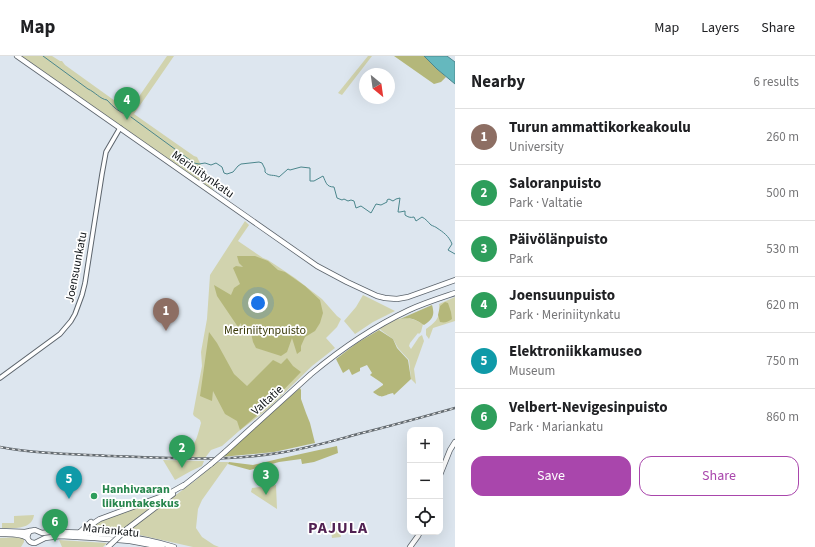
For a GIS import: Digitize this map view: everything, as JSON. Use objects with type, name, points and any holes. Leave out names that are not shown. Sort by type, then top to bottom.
[{"type":"main road","name":"Meriniitynkatu","points":[[17,56],[317,266],[347,282],[377,296],[397,299],[408,297],[455,280]]},
{"type":"main road","name":"Valtatie","points":[[108,547],[126,529],[211,464],[326,361],[385,322],[410,310],[455,293]]},
{"type":"main road","points":[[443,468],[455,442]]},
{"type":"main road","points":[[80,532],[90,523],[168,494],[184,485]]},
{"type":"main road","points":[[95,538],[89,529],[100,519]]},
{"type":"main road","points":[[0,530],[23,532],[35,530],[39,532],[41,536],[39,541],[33,543],[29,542],[25,536],[0,534]]},
{"type":"main road","points":[[27,538],[30,531]]},
{"type":"main road","name":"Mariankatu","points":[[39,532],[80,532],[123,536],[151,545]]},
{"type":"main road","points":[[410,547],[418,535]]},
{"type":"main road","name":"Mariankatu","points":[[39,541],[49,537],[60,536],[130,541],[151,545]]},
{"type":"main road","points":[[151,545],[174,547]]},
{"type":"street","name":"Joensuunkatu","points":[[0,378],[60,334],[71,321],[78,307],[85,283],[106,152],[120,128]]},
{"type":"green space","points":[[20,56],[52,56],[62,61],[65,65],[129,111],[167,56],[174,56],[134,114],[197,157],[214,191]]},
{"type":"green space","points":[[368,56],[372,56],[363,68],[359,68],[359,73],[342,95],[338,93]]},
{"type":"green space","points":[[394,56],[424,56],[446,77],[441,82],[434,84]]},
{"type":"green space","name":"Meriniitynpuisto","points":[[245,221],[249,225],[238,241],[295,278],[322,299],[341,319],[337,327],[326,338],[335,348],[312,366],[268,409],[222,446],[211,450],[205,458],[185,457],[187,450],[195,441],[201,423],[200,420],[193,414],[202,366],[201,352],[207,319],[210,275]]},
{"type":"green space","points":[[237,256],[255,256],[268,261],[278,270],[285,272],[305,286],[320,300],[323,313],[320,323],[315,331],[305,337],[301,346],[301,351],[297,354],[292,338],[287,352],[281,356],[256,348],[251,333],[242,329],[241,323],[238,327],[217,296],[214,285],[231,295],[234,288],[240,284],[233,268],[236,266],[243,267],[239,263]]},
{"type":"green space","points":[[363,295],[395,311],[373,322],[355,334],[344,321],[356,307]]},
{"type":"green space","points":[[455,297],[455,321],[433,328],[429,339],[426,335],[426,329],[437,319],[439,304]]},
{"type":"green space","points":[[445,302],[448,303],[452,319],[446,322],[440,322],[438,315],[440,306]]},
{"type":"green space","points":[[432,305],[432,316],[424,325],[413,319],[400,319]]},
{"type":"green space","points":[[408,318],[423,324],[421,332],[419,334],[418,333],[409,346],[411,349],[422,335],[424,341],[414,369],[416,384],[411,379],[409,360],[398,348],[393,339],[379,328],[397,319]]},
{"type":"green space","points":[[379,330],[393,339],[397,348],[408,360],[411,379],[394,395],[393,393],[379,396],[373,392],[383,384],[370,375],[372,373],[367,365],[360,368],[360,371],[352,375],[349,369],[343,373],[336,359],[357,343]]},
{"type":"green space","points":[[209,332],[217,343],[234,374],[247,386],[273,360],[281,364],[287,358],[293,366],[301,372],[267,407],[240,430],[237,421],[225,414],[213,391],[212,401],[200,396]]},
{"type":"green space","points":[[300,388],[301,399],[310,423],[315,443],[274,452],[221,457]]},
{"type":"green space","points":[[337,446],[338,453],[314,462],[302,464],[301,459],[279,462],[250,470],[228,464],[229,462],[253,465]]},
{"type":"green space","points":[[163,460],[204,461],[202,466],[175,480]]},
{"type":"green space","points":[[216,462],[229,462],[202,500],[198,509],[196,528],[202,537],[219,547],[193,547],[126,532],[196,480]]},
{"type":"green space","points":[[276,485],[277,509],[251,492],[252,488]]},
{"type":"green space","points":[[167,496],[122,531],[91,528],[98,522]]},
{"type":"green space","points":[[34,515],[33,520],[26,526],[17,528],[2,528],[2,523],[14,523],[14,516]]},
{"type":"green space","points":[[339,521],[341,537],[332,538],[330,522]]},
{"type":"green space","points":[[21,537],[24,542],[21,547],[0,547],[0,538]]},
{"type":"green space","points":[[59,540],[107,543],[103,547],[62,547]]},
{"type":"water","points":[[424,56],[447,56],[455,62],[455,84],[437,69]]},
{"type":"waterway","points":[[43,56],[88,89],[107,100],[119,111],[127,115]]},
{"type":"waterway","points":[[131,117],[194,163],[205,163],[211,165],[216,163],[222,167],[224,173],[227,174],[233,172],[241,164],[259,162],[262,163],[267,174],[279,177],[288,169],[290,170],[301,167],[310,168],[310,181],[314,181],[323,176],[328,185],[334,187],[337,198],[354,201],[356,208],[361,206],[371,213],[376,204],[381,205],[389,199],[393,201],[400,198],[398,212],[405,211],[405,215],[414,217],[416,221],[422,217],[425,219],[431,225],[448,236],[452,244],[448,250],[455,254]]},
{"type":"railway","points":[[0,447],[28,451],[153,458],[237,458],[309,447],[455,408]]},
{"type":"place","name":"Joensuunpuisto","points":[[127,120]]},
{"type":"place","name":"Turun ammattikorkeakoulu","points":[[166,331]]},
{"type":"place","name":"Saloranpuisto","points":[[182,468]]},
{"type":"place","name":"Päivölänpuisto","points":[[266,495]]},
{"type":"place","name":"Hanhivaaran liikuntakeskus","points":[[94,496]]},
{"type":"place","name":"Elektroniikkamuseo","points":[[69,499]]},
{"type":"place","name":"Velbert-Nevigesinpuisto","points":[[55,542]]},
{"type":"district","name":"PAJULA","points":[[338,527]]}]
